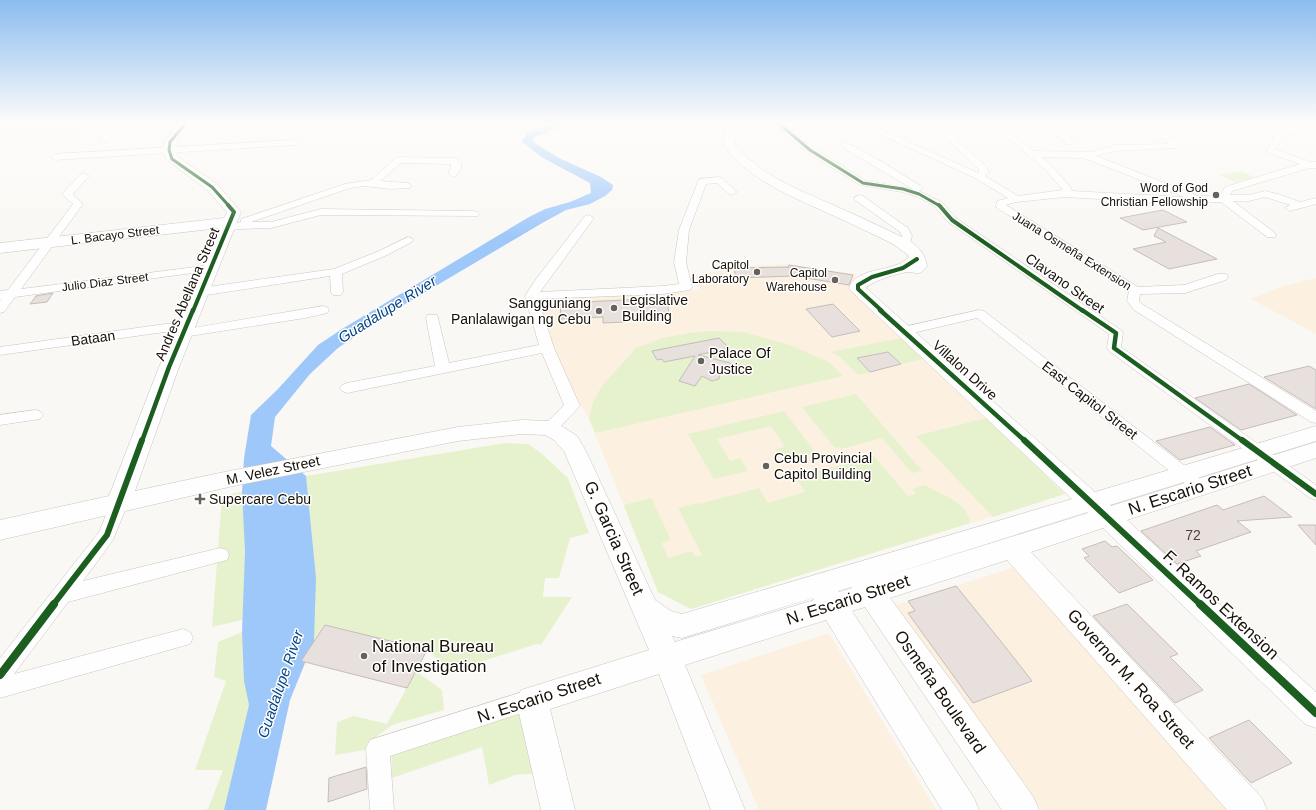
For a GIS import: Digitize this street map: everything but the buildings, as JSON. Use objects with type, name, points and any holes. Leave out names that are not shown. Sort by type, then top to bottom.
[{"type":"street","name":"Andres Abellana Street","points":[[119,503],[143,436],[185,329],[200,292],[231,225],[234,212],[225,199],[201,178],[173,160]]},
{"type":"street","points":[[373,183],[399,160],[455,161],[456,166],[453,174]]},
{"type":"street","name":"Villalon Drive","points":[[742,160],[758,172],[774,181],[906,245],[915,253],[920,263],[917,268],[897,277],[874,284],[862,293],[1099,509]]},
{"type":"street","name":"Clavano Street","points":[[826,160],[863,183],[903,189],[930,199],[938,204],[952,220],[1116,333],[1114,348],[1316,494]]},
{"type":"street","points":[[873,160],[930,196],[930,199]]},
{"type":"street","name":"Juana Osmeña Extension","points":[[942,160],[980,177],[1016,199]]},
{"type":"street","points":[[976,160],[983,168],[984,172],[980,177]]},
{"type":"street","points":[[1039,160],[1048,167],[1065,185],[1068,190],[1065,194]]},
{"type":"street","points":[[1097,160],[1200,200]]},
{"type":"street","points":[[1298,160],[1312,165]]},
{"type":"street","points":[[1224,199],[1228,189],[1312,165]]},
{"type":"street","points":[[0,309],[6,294],[78,204],[67,194],[84,176]]},
{"type":"street","points":[[531,296],[663,290],[686,287],[680,262],[684,230],[702,181],[719,180],[732,192]]},
{"type":"street","points":[[231,225],[348,186],[364,183],[407,186]]},
{"type":"street","points":[[1016,199],[1065,194],[1167,200],[1200,200],[1249,198],[1265,194],[1299,205]]},
{"type":"street","points":[[859,198],[904,230],[907,236],[906,245]]},
{"type":"street","name":"Juana Osmeña Extension","points":[[1016,199],[1001,203],[1001,206],[1135,290],[1133,300],[1138,307],[1316,418]]},
{"type":"street","points":[[1224,199],[1271,235]]},
{"type":"street","points":[[1286,209],[1316,201]]},
{"type":"street","points":[[231,225],[270,225],[320,212],[474,214]]},
{"type":"street","points":[[549,428],[572,406],[547,348],[531,296],[589,218]]},
{"type":"street","name":"L. Bacayo Street","points":[[0,248],[231,225]]},
{"type":"street","points":[[200,292],[336,272],[384,253],[408,240]]},
{"type":"street","name":"Julio Diaz Street","points":[[6,294],[211,268]]},
{"type":"street","points":[[336,272],[337,292]]},
{"type":"street","points":[[1135,290],[1185,289],[1222,277]]},
{"type":"street","name":"Bataan","points":[[0,351],[306,314],[323,310]]},
{"type":"street","name":"East Capitol Street","points":[[904,331],[979,314],[1192,480]]},
{"type":"street","points":[[432,318],[443,369]]},
{"type":"street","points":[[347,388],[547,348]]},
{"type":"street","points":[[0,420],[35,415]]},
{"type":"street","name":"M. Velez Street","points":[[0,530],[229,479],[458,434],[522,426],[549,428]]},
{"type":"street","name":"G. Garcia Street","points":[[549,428],[562,434],[569,441],[575,451],[667,657],[728,810]]},
{"type":"street","name":"N. Escario Street","points":[[382,810],[378,748],[667,657],[826,596],[1264,457],[1316,433]]},
{"type":"street","name":"N. Escario Street","points":[[1264,457],[1316,450]]},
{"type":"street","points":[[0,675],[107,535],[119,503]]},
{"type":"street","name":"N. Escario Street","points":[[864,584],[1012,548],[1099,509]]},
{"type":"street","name":"F. Ramos Extension","points":[[1099,509],[1316,713]]},
{"type":"street","name":"Governor M. Roa Street","points":[[1012,548],[1250,810]]},
{"type":"street","points":[[61,595],[220,555]]},
{"type":"street","name":"Osmeña Boulevard","points":[[864,584],[1022,810]]},
{"type":"street","points":[[826,596],[962,810]]},
{"type":"street","name":"N. Escario Street","points":[[644,608],[664,622],[682,626],[826,596]]},
{"type":"street","points":[[0,688],[183,638]]},
{"type":"street","points":[[532,700],[558,810]]},
{"type":"shaded area","points":[[787,264],[856,274],[850,289],[1065,494],[691,609],[658,592],[589,419],[569,384],[533,297],[699,290],[695,276],[734,267]]},
{"type":"shaded area","points":[[1316,278],[1316,334],[1251,299],[1280,287]]},
{"type":"shaded area","points":[[1015,567],[1232,810],[1042,810],[890,607]]},
{"type":"shaded area","points":[[829,633],[936,810],[759,810],[701,675]]},
{"type":"green space","points":[[1240,171],[1256,178],[1235,182],[1219,175]]},
{"type":"green space","points":[[712,331],[743,332],[790,345],[829,362],[843,376],[595,433],[589,419],[593,402],[602,386],[636,348],[663,338],[689,333]]},
{"type":"green space","points":[[901,338],[923,359],[901,364],[887,352],[857,358],[870,372],[858,375],[839,356],[831,352]]},
{"type":"green space","points":[[856,394],[922,471],[912,473],[882,438],[841,449],[839,447],[835,448],[802,407]]},
{"type":"green space","points":[[784,411],[816,453],[784,461],[775,449],[785,447],[771,426],[717,439],[730,461],[740,458],[748,471],[714,479],[688,434]]},
{"type":"green space","points":[[986,418],[1065,494],[993,517],[916,436]]},
{"type":"green space","points":[[505,443],[528,444],[541,453],[568,478],[589,533],[570,538],[559,578],[545,578],[543,597],[572,597],[541,645],[537,644],[467,666],[449,669],[427,650],[325,625],[314,641],[225,810],[200,810],[208,809],[223,770],[195,770],[226,681],[214,677],[218,642],[242,632],[242,620],[212,627],[222,496],[306,476]]},
{"type":"green space","points":[[874,456],[908,496],[916,494],[912,489],[925,485],[959,504],[968,515],[970,523],[691,609],[658,592],[624,505],[651,498],[671,540],[662,543],[668,558],[692,551],[695,557],[702,555],[678,508],[759,488],[768,503],[805,492],[796,478]]},
{"type":"green space","points":[[416,671],[442,690],[444,710],[392,725],[367,744],[365,750],[335,755],[337,722],[354,716],[387,724]]},
{"type":"green space","points":[[527,709],[543,773],[515,775],[489,785],[482,747],[392,778],[391,746]]},
{"type":"water","name":"Guadalupe River","points":[[546,160],[563,160],[601,177],[613,185],[612,190],[605,196],[590,204],[566,210],[544,222],[390,313],[338,348],[310,374],[275,417],[271,446],[306,476],[316,578],[314,641],[290,700],[266,810],[224,810],[249,705],[244,681],[242,633],[245,551],[242,492],[244,458],[251,415],[277,390],[318,345],[342,329],[529,217],[545,209],[570,202],[591,193],[590,183]]},
{"type":"cycle path","points":[[0,675],[107,535],[169,367],[234,212],[212,187],[173,160]]},
{"type":"cycle path","points":[[826,160],[863,183],[903,189],[919,194],[938,204],[952,220],[1116,333],[1114,348],[1316,494]]},
{"type":"cycle path","points":[[917,259],[901,269],[867,279],[858,285],[858,289],[1090,501],[1316,713]]},
{"type":"place","name":"Word of God Christian Fellowship","points":[[1216,195]]},
{"type":"place","name":"Capitol Laboratory","points":[[757,272]]},
{"type":"place","name":"Capitol Warehouse","points":[[835,280]]},
{"type":"place","name":"Legislative Building","points":[[614,308]]},
{"type":"place","name":"Sangguniang Panlalawigan ng Cebu","points":[[599,311]]},
{"type":"place","name":"Palace Of Justice","points":[[701,361]]},
{"type":"place","name":"Cebu Provincial Capitol Building","points":[[766,466]]},
{"type":"place","name":"Supercare Cebu","points":[[200,499]]},
{"type":"place","name":"National Bureau of Investigation","points":[[364,656]]}]
